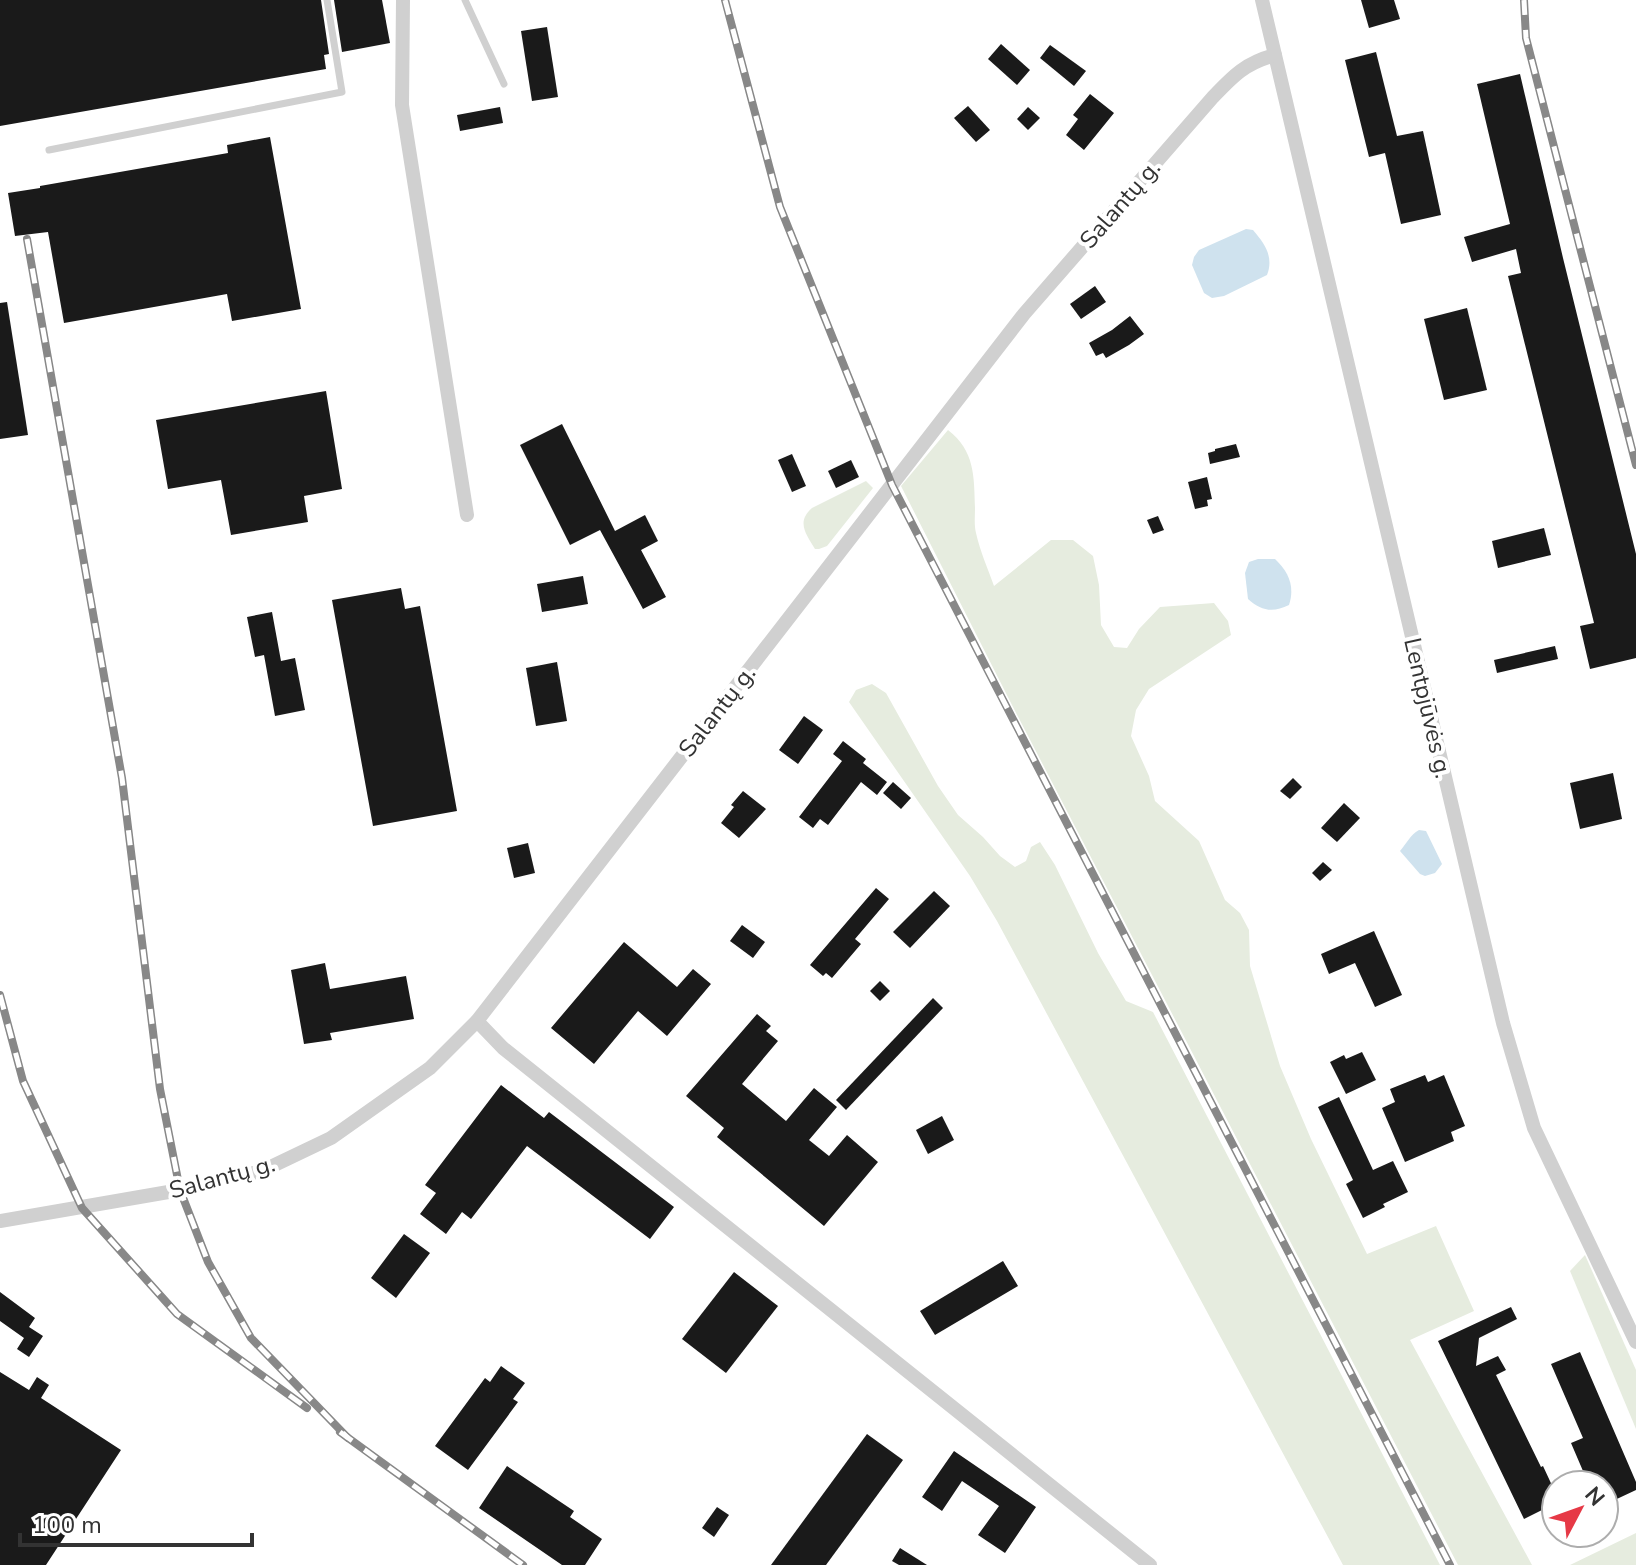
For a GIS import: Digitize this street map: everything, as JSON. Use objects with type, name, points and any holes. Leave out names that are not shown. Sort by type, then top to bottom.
[{"type":"street","points":[[403,0],[402,105],[467,515]]},
{"type":"street","points":[[1262,0],[1275,55]]},
{"type":"street","name":"Salantų g.","points":[[0,1221],[180,1190],[262,1171],[331,1138],[430,1068],[477,1021],[1024,314],[1240,69],[1257,59],[1275,55]]},
{"type":"street","name":"Lentpjūvės g.","points":[[1275,55],[1503,1023],[1534,1128],[1636,1342]]},
{"type":"street","points":[[477,1021],[510,1053],[1150,1565]]},
{"type":"lane","points":[[49,150],[342,92],[327,0]]},
{"type":"lane","points":[[465,0],[504,84]]},
{"type":"shaded area","points":[[948,430],[963,447],[971,465],[975,530],[994,586],[1051,540],[1073,540],[1093,556],[1099,585],[1101,625],[1114,647],[1127,648],[1139,629],[1160,607],[1214,603],[1228,621],[1231,635],[1149,689],[1136,710],[1131,736],[1149,776],[1155,801],[1199,841],[1225,900],[1240,913],[1249,930],[1250,966],[1280,1066],[1311,1139],[1367,1254],[1436,1226],[1474,1311],[1410,1340],[1532,1565],[1458,1565],[1013,707],[901,486]]},
{"type":"shaded area","points":[[866,481],[873,488],[827,546],[815,549],[804,528],[807,513]]},
{"type":"shaded area","points":[[872,684],[886,693],[938,786],[958,815],[1000,856],[1015,867],[1026,861],[1031,847],[1040,842],[1126,1001],[1153,1012],[1440,1565],[1343,1565],[997,921],[970,876],[849,702],[856,690]]},
{"type":"shaded area","points":[[1585,1255],[1636,1370],[1636,1429],[1570,1271]]},
{"type":"shaded area","points":[[1636,1533],[1636,1565],[1570,1565],[1603,1549],[1620,1549],[1620,1541]]},
{"type":"water","points":[[1246,229],[1253,230],[1267,251],[1267,275],[1224,296],[1212,298],[1204,293],[1192,265],[1194,257],[1199,250]]},
{"type":"water","points":[[1275,559],[1284,569],[1291,586],[1289,605],[1267,610],[1248,599],[1245,573],[1249,562]]},
{"type":"water","points":[[1419,830],[1426,831],[1442,864],[1435,873],[1425,876],[1400,851]]},
{"type":"building","points":[[0,0],[321,0],[329,54],[324,55],[326,69],[0,126]]},
{"type":"building","points":[[334,0],[382,0],[390,43],[342,52]]},
{"type":"building","points":[[1361,0],[1394,0],[1400,19],[1369,28]]},
{"type":"building","points":[[547,27],[558,97],[532,101],[521,31]]},
{"type":"building","points":[[1001,44],[1030,70],[1017,85],[988,59]]},
{"type":"building","points":[[1050,45],[1086,71],[1074,86],[1040,58]]},
{"type":"building","points":[[1376,52],[1397,136],[1423,131],[1441,215],[1401,224],[1385,153],[1369,157],[1345,60]]},
{"type":"building","points":[[1520,74],[1636,554],[1636,658],[1590,669],[1580,626],[1594,623],[1508,276],[1521,273],[1516,249],[1472,262],[1464,237],[1510,224],[1477,84]]},
{"type":"building","points":[[1090,94],[1114,113],[1084,150],[1066,135],[1078,119],[1073,115]]},
{"type":"building","points":[[968,106],[990,130],[976,142],[954,118]]},
{"type":"building","points":[[500,107],[503,123],[460,131],[457,115]]},
{"type":"building","points":[[1028,107],[1040,118],[1028,130],[1017,119]]},
{"type":"building","points":[[270,137],[301,309],[232,321],[227,294],[64,323],[48,232],[15,236],[8,193],[228,153],[227,145]]},
{"type":"building","points":[[1095,286],[1106,302],[1081,319],[1070,304]]},
{"type":"building","points":[[7,302],[28,435],[0,439],[0,303]]},
{"type":"building","points":[[1467,308],[1487,390],[1444,400],[1424,319]]},
{"type":"building","points":[[1130,316],[1144,334],[1106,358],[1103,353],[1096,356],[1089,343]]},
{"type":"building","points":[[326,391],[342,489],[304,496],[308,522],[231,535],[221,480],[168,489],[156,420]]},
{"type":"building","points":[[562,424],[615,531],[645,515],[658,541],[641,550],[666,597],[643,609],[600,530],[570,545],[520,445]]},
{"type":"building","points":[[1236,444],[1240,457],[1210,464],[1208,453]]},
{"type":"building","points":[[792,454],[806,486],[792,492],[778,460]]},
{"type":"building","points":[[851,460],[859,477],[836,488],[828,471]]},
{"type":"building","points":[[1207,477],[1212,499],[1207,500],[1208,506],[1195,509],[1188,482]]},
{"type":"building","points":[[1158,516],[1164,530],[1153,534],[1147,520]]},
{"type":"building","points":[[1544,528],[1551,555],[1498,568],[1492,541]]},
{"type":"building","points":[[583,576],[588,604],[542,612],[537,584]]},
{"type":"building","points":[[401,588],[405,609],[420,606],[457,811],[373,826],[332,600]]},
{"type":"building","points":[[272,612],[281,661],[295,658],[305,710],[275,716],[264,655],[255,657],[247,617]]},
{"type":"building","points":[[1555,646],[1558,659],[1497,673],[1494,660]]},
{"type":"building","points":[[557,662],[567,721],[536,726],[526,668]]},
{"type":"building","points":[[804,716],[823,730],[798,764],[779,750]]},
{"type":"building","points":[[843,741],[866,759],[863,763],[887,782],[877,795],[861,782],[828,825],[820,819],[813,828],[799,817],[842,761],[833,754]]},
{"type":"building","points":[[1613,773],[1622,819],[1580,829],[1570,783]]},
{"type":"building","points":[[1293,778],[1302,787],[1290,799],[1280,791]]},
{"type":"building","points":[[893,782],[911,798],[901,809],[883,793]]},
{"type":"building","points":[[743,791],[766,809],[739,838],[721,823]]},
{"type":"building","points":[[1344,803],[1360,818],[1337,842],[1321,828]]},
{"type":"building","points":[[528,843],[535,873],[514,878],[507,848]]},
{"type":"building","points":[[1323,862],[1332,870],[1320,881],[1312,873]]},
{"type":"building","points":[[876,888],[889,899],[855,939],[861,944],[832,978],[826,973],[823,976],[810,965]]},
{"type":"building","points":[[934,891],[950,906],[910,948],[893,932]]},
{"type":"building","points":[[742,925],[765,942],[753,958],[730,941]]},
{"type":"building","points":[[1374,931],[1402,995],[1375,1007],[1355,963],[1329,974],[1321,954]]},
{"type":"building","points":[[624,942],[677,987],[693,969],[711,984],[667,1036],[638,1011],[594,1064],[551,1028]]},
{"type":"building","points":[[325,963],[330,989],[406,976],[414,1019],[330,1033],[332,1040],[304,1044],[291,970]]},
{"type":"building","points":[[880,981],[890,991],[880,1001],[870,991]]},
{"type":"building","points":[[933,998],[943,1008],[846,1110],[836,1100]]},
{"type":"building","points":[[757,1014],[771,1026],[766,1031],[778,1041],[742,1084],[786,1121],[814,1088],[837,1107],[809,1140],[829,1156],[847,1135],[878,1162],[824,1226],[717,1137],[724,1128],[686,1096]]},
{"type":"building","points":[[1362,1052],[1376,1080],[1346,1094],[1330,1062],[1344,1055],[1346,1059]]},
{"type":"building","points":[[1425,1075],[1428,1082],[1444,1075],[1465,1126],[1451,1132],[1454,1141],[1405,1162],[1382,1108],[1395,1102],[1390,1089]]},
{"type":"building","points":[[501,1085],[544,1118],[549,1112],[674,1207],[650,1239],[527,1146],[471,1219],[462,1212],[446,1234],[420,1214],[436,1193],[425,1185]]},
{"type":"building","points":[[1339,1097],[1373,1170],[1393,1161],[1408,1192],[1363,1218],[1346,1184],[1353,1180],[1318,1107]]},
{"type":"building","points":[[942,1116],[954,1140],[928,1154],[916,1130]]},
{"type":"building","points":[[404,1234],[430,1253],[396,1298],[371,1278]]},
{"type":"building","points":[[1003,1261],[1018,1286],[935,1335],[920,1311]]},
{"type":"building","points":[[734,1272],[778,1306],[726,1373],[682,1339]]},
{"type":"building","points":[[0,1292],[35,1318],[29,1327],[43,1336],[29,1357],[17,1349],[24,1338],[0,1321]]},
{"type":"building","points":[[1511,1307],[1517,1319],[1479,1338],[1476,1366],[1498,1356],[1506,1370],[1496,1375],[1544,1469],[1540,1469],[1540,1511],[1524,1519],[1438,1341]]},
{"type":"building","points":[[1580,1352],[1636,1482],[1636,1490],[1620,1498],[1620,1469],[1582,1469],[1571,1443],[1583,1438],[1551,1364]]},
{"type":"building","points":[[501,1366],[525,1383],[513,1399],[518,1402],[468,1470],[435,1446],[485,1378],[490,1382]]},
{"type":"building","points":[[0,1372],[29,1390],[37,1377],[49,1385],[41,1398],[121,1450],[46,1565],[0,1565]]},
{"type":"building","points":[[867,1434],[903,1460],[826,1565],[771,1565]]},
{"type":"building","points":[[954,1451],[1036,1507],[1005,1553],[978,1535],[999,1506],[962,1481],[942,1511],[922,1497]]},
{"type":"building","points":[[507,1466],[574,1511],[570,1517],[602,1539],[585,1565],[562,1565],[479,1508]]},
{"type":"building","points":[[717,1507],[729,1515],[714,1537],[702,1528]]},
{"type":"building","points":[[900,1548],[927,1565],[899,1565],[892,1561]]},
{"type":"railway","points":[[725,0],[780,207],[892,485],[1450,1565]]},
{"type":"railway","points":[[1524,0],[1526,38],[1636,465]]},
{"type":"railway","points":[[27,239],[122,778],[160,1089],[180,1190],[208,1262],[251,1338],[348,1438]]},
{"type":"railway","points":[[0,995],[23,1081],[82,1208],[177,1314],[307,1408]]},
{"type":"railway","points":[[340,1432],[523,1565]]}]
